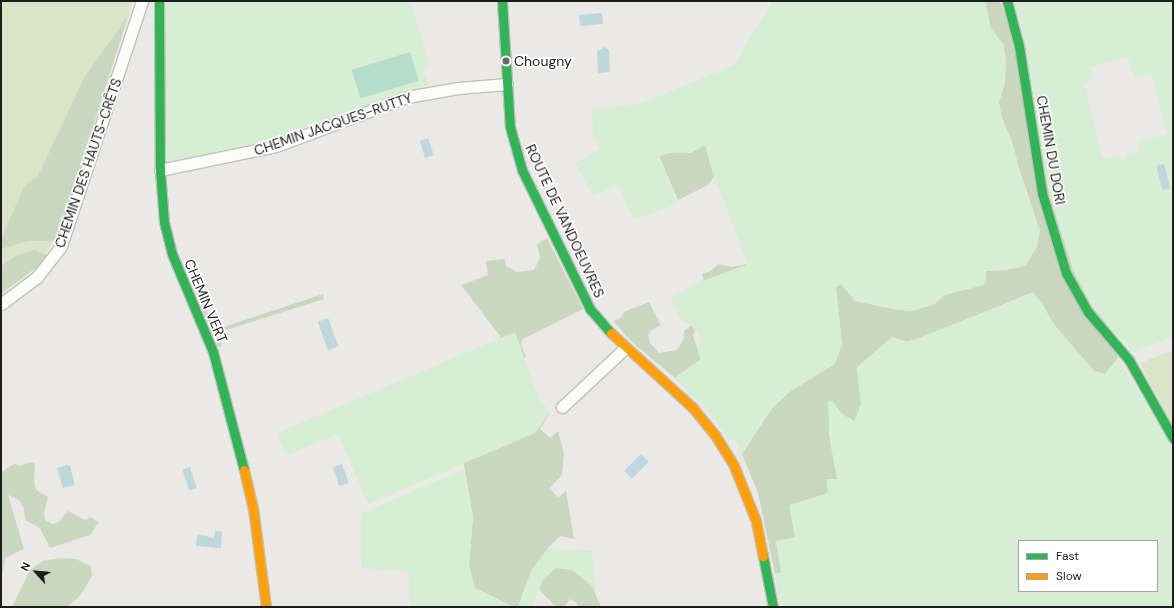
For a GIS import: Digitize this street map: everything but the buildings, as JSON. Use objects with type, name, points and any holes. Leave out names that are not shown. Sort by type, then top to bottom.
[{"type":"street","name":"CHEMIN DES HAUTS-CRÊTS","points":[[1,304],[37,277],[61,246],[142,1]]},
{"type":"street","name":"CHEMIN VERT","points":[[159,1],[161,8],[160,170],[164,222],[172,254],[213,352],[253,508],[266,607]]},
{"type":"street","name":"ROUTE DE VANDOEUVRES","points":[[502,1],[511,137],[522,170],[584,300],[598,320],[625,348],[693,408],[715,435],[730,459],[741,479],[756,521],[773,607]]},
{"type":"street","name":"CHEMIN DU DORI","points":[[1007,1],[1019,46],[1042,193],[1066,273],[1088,312],[1129,360],[1173,438]]},
{"type":"street","name":"CHEMIN JACQUES-RUTTY","points":[[160,170],[276,146],[407,97],[452,89],[507,84]]},
{"type":"street","points":[[562,407],[625,348]]},
{"type":"green space","points":[[1,1],[133,1],[60,231],[37,267],[1,294]]},
{"type":"green space","points":[[165,1],[410,1],[430,66],[424,68],[423,73],[431,88],[382,101],[279,140],[169,164],[164,162]]},
{"type":"green space","points":[[772,1],[985,1],[991,29],[1003,44],[1006,59],[1005,82],[999,102],[1001,115],[1013,144],[1024,188],[1040,231],[1037,247],[1027,264],[1018,268],[986,271],[984,285],[945,295],[933,305],[910,311],[893,309],[855,300],[841,284],[836,287],[842,345],[835,364],[783,396],[760,424],[742,454],[734,439],[730,441],[711,415],[675,378],[701,359],[698,352],[701,338],[692,325],[681,321],[671,298],[699,282],[748,264],[714,176],[705,145],[691,153],[669,153],[659,156],[677,204],[634,220],[618,184],[593,196],[575,163],[600,149],[593,132],[592,109],[642,103],[734,65]]},
{"type":"green space","points":[[985,1],[1000,1],[1118,359],[1105,374],[1094,371],[1055,326],[1039,299],[1031,293],[933,333],[907,342],[902,341],[857,367],[861,404],[857,418],[854,421],[842,414],[833,402],[829,434],[837,479],[795,537],[781,573],[775,574],[758,493],[742,454],[772,408],[842,345],[836,287],[841,284],[855,301],[893,309],[910,311],[933,305],[945,295],[986,279],[986,271],[1007,270],[1040,231],[1001,115],[999,102],[1005,82],[1006,59],[1003,44],[991,29]]},
{"type":"green space","points":[[1012,1],[1173,1],[1173,337],[1132,352],[1092,307],[1073,270],[1049,194]],"holes":[[[1128,58],[1134,79],[1152,74],[1167,134],[1138,141],[1140,151],[1127,154],[1127,159],[1121,160],[1120,156],[1102,158],[1084,83],[1093,80],[1091,67]]]},
{"type":"green space","points":[[128,16],[60,231],[54,241],[28,241],[1,249],[1,239],[25,185],[38,176],[84,78]]},
{"type":"green space","points":[[410,52],[419,81],[360,99],[352,70]]},
{"type":"green space","points":[[705,144],[714,176],[708,185],[678,200],[659,156],[669,153],[691,153]]},
{"type":"green space","points":[[547,238],[583,309],[523,339],[521,344],[526,358],[505,370],[500,336],[461,285],[488,275],[486,261],[505,259],[506,266],[517,272],[534,270],[540,258],[537,244]]},
{"type":"green space","points":[[35,250],[47,255],[37,267],[1,294],[1,266],[17,255]]},
{"type":"green space","points":[[718,264],[732,267],[746,264],[746,270],[706,291],[702,274],[711,271]]},
{"type":"green space","points":[[189,277],[210,317],[216,324],[224,327],[323,294],[324,299],[223,331],[218,337],[222,346],[218,347]]},
{"type":"green space","points":[[1034,293],[1055,326],[1094,371],[1105,374],[1118,358],[1173,448],[1173,607],[781,607],[775,574],[781,572],[776,541],[795,537],[789,505],[828,493],[827,479],[837,479],[829,434],[828,401],[833,402],[842,414],[854,421],[861,404],[857,367],[892,337],[908,342]]},
{"type":"green space","points":[[649,302],[661,325],[650,331],[648,336],[650,343],[659,353],[677,350],[684,338],[684,331],[692,325],[695,331],[693,336],[701,359],[675,378],[633,343],[613,321],[621,318],[624,312]]},
{"type":"green space","points":[[515,332],[540,401],[550,413],[535,433],[368,504],[338,434],[286,456],[277,433]]},
{"type":"green space","points":[[1173,350],[1173,427],[1140,363]]},
{"type":"green space","points":[[540,401],[550,413],[540,429],[550,438],[558,431],[564,453],[562,475],[550,488],[558,498],[566,491],[574,539],[560,536],[548,548],[531,571],[518,607],[513,607],[475,588],[469,565],[473,517],[461,449]]},
{"type":"green space","points":[[30,462],[35,463],[34,482],[36,490],[48,497],[44,514],[45,520],[52,524],[59,522],[68,511],[85,520],[90,517],[99,522],[90,535],[50,548],[40,528],[25,520],[24,509],[19,500],[8,495],[24,549],[5,558],[1,583],[1,473],[15,464],[20,466]]},
{"type":"green space","points":[[463,470],[473,517],[469,565],[475,588],[513,607],[410,607],[409,572],[361,568],[362,513]]},
{"type":"green space","points":[[548,548],[592,551],[595,588],[572,570],[556,568],[540,583],[533,607],[518,607],[531,571]]},
{"type":"green space","points":[[60,558],[76,559],[91,566],[92,576],[80,596],[67,607],[12,607],[30,570],[43,561]]},
{"type":"green space","points":[[556,568],[572,570],[591,583],[601,607],[578,607],[577,603],[570,599],[564,607],[556,607],[539,589],[543,579]]},
{"type":"water","points":[[602,13],[603,24],[580,26],[579,15]]},
{"type":"water","points":[[605,47],[609,50],[610,72],[598,73],[597,51]]},
{"type":"water","points":[[428,138],[434,155],[425,158],[419,141]]},
{"type":"water","points":[[1164,164],[1170,188],[1162,190],[1156,166]]},
{"type":"water","points":[[328,318],[338,346],[328,350],[318,322]]},
{"type":"water","points":[[641,454],[649,462],[632,479],[624,471]]},
{"type":"water","points":[[342,464],[349,483],[339,486],[333,467]]},
{"type":"water","points":[[67,465],[70,466],[75,485],[63,488],[57,468]]},
{"type":"water","points":[[190,467],[197,488],[189,490],[182,469]]},
{"type":"water","points":[[215,531],[222,532],[221,548],[196,546],[197,534],[214,538]]},
{"type":"traffic: fast","points":[[159,1],[160,170],[164,222],[172,254],[213,352],[244,470]]},
{"type":"traffic: fast","points":[[502,1],[510,127],[522,170],[590,309],[611,333]]},
{"type":"traffic: fast","points":[[1007,1],[1019,46],[1042,193],[1066,273],[1088,312],[1129,360],[1173,438]]},
{"type":"traffic: fast","points":[[763,556],[773,607]]},
{"type":"traffic: slow","points":[[611,333],[693,408],[715,435],[734,466],[756,521],[763,556]]},
{"type":"traffic: slow","points":[[244,470],[253,508],[266,607]]},
{"type":"place","name":"Chougny","points":[[506,61]]}]
